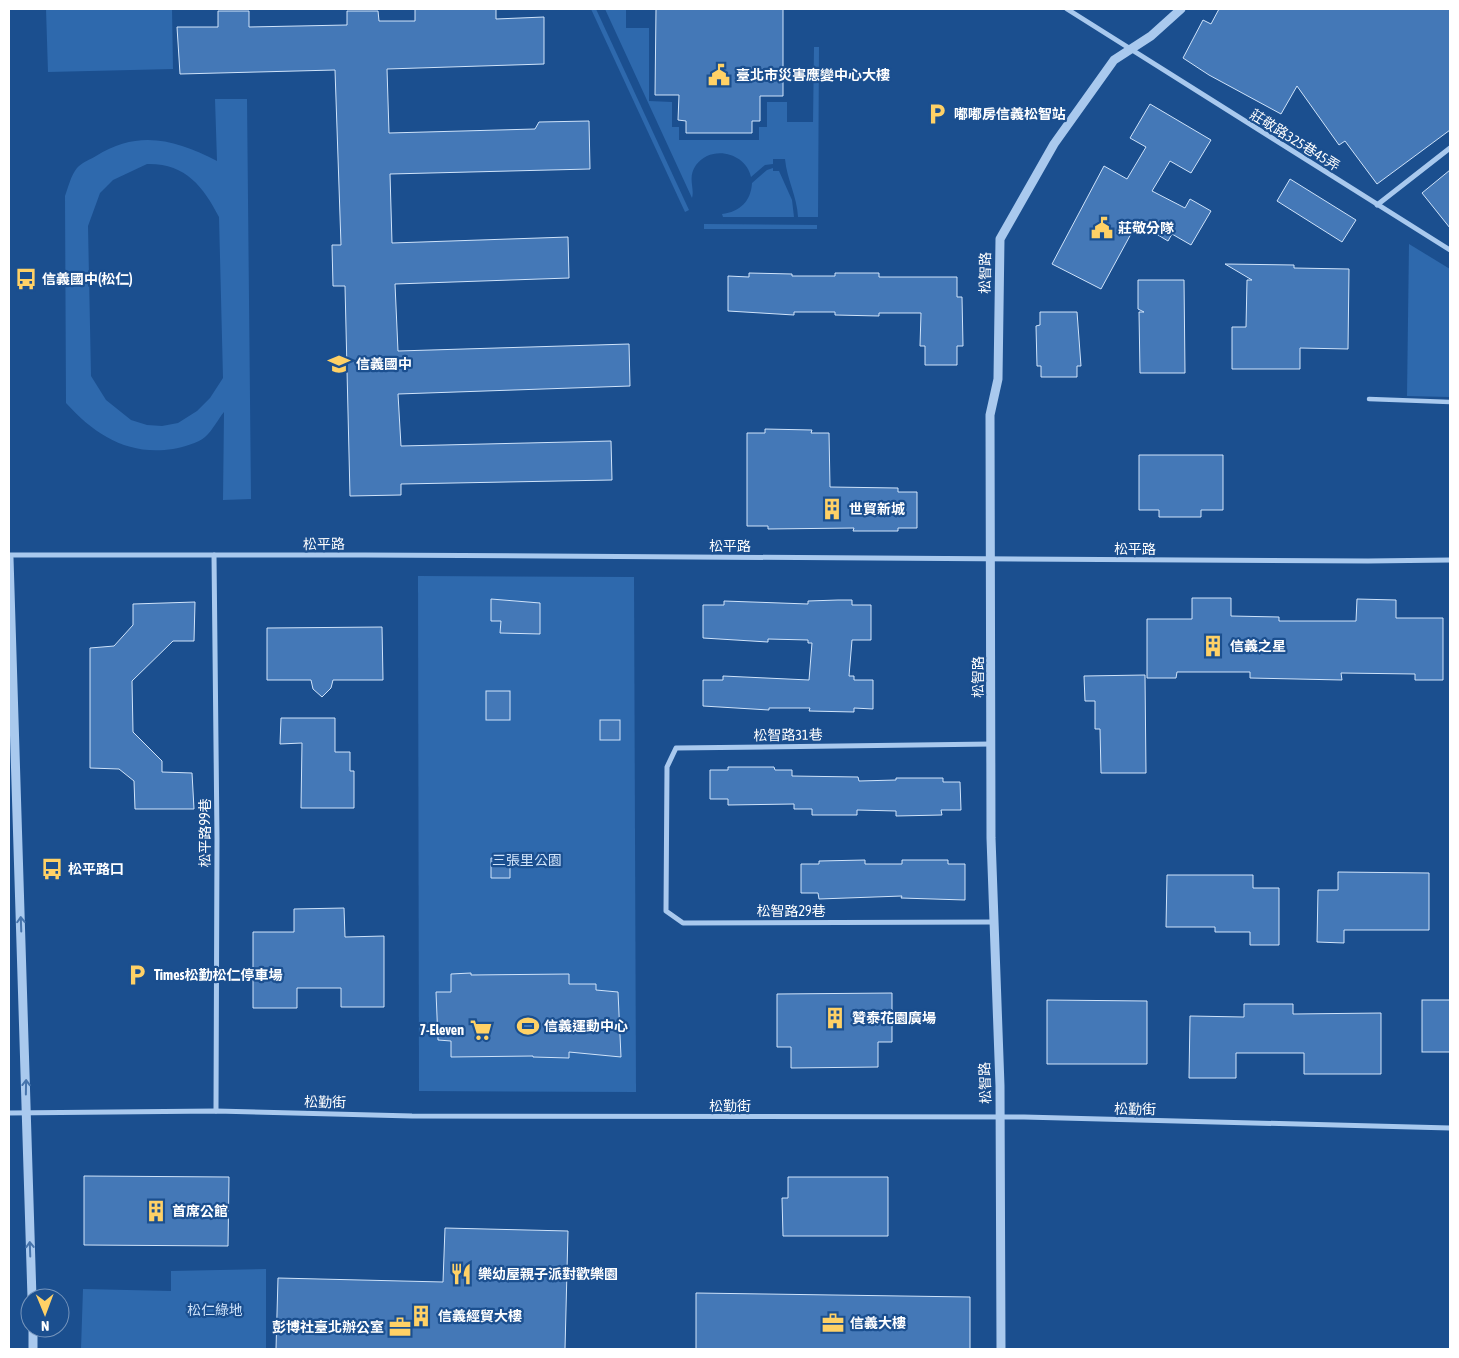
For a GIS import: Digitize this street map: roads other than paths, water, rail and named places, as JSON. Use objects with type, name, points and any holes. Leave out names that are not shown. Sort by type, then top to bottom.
[{"type":"street","name":"莊敬路325巷45弄","points":[[1066,9],[1450,250]]},
{"type":"street","name":"松智路","points":[[1001,1349],[1000,1117],[993,922],[990,415],[998,380],[1000,240],[1054,144],[1114,60],[1151,36],[1181,9]]},
{"type":"street","points":[[1377,205],[1450,148]]},
{"type":"street","points":[[1368,399],[1450,402]]},
{"type":"street","name":"松平路","points":[[9,556],[214,555],[1450,560]]},
{"type":"street","name":"松平路99巷","points":[[214,555],[217,838],[216,1111]]},
{"type":"street","points":[[9,556],[32,1288]]},
{"type":"street","name":"松智路31巷","points":[[667,839],[667,767],[676,748],[992,744]]},
{"type":"street","name":"松智路29巷","points":[[667,839],[666,911],[683,923],[993,922]]},
{"type":"street","name":"松勤街","points":[[9,1113],[216,1111],[422,1116],[1000,1117],[1450,1128]]},
{"type":"place","name":"臺北市災害應變中心大樓","points":[[719,75]]},
{"type":"place","name":"嘟嘟房信義松智站","points":[[937,114]]},
{"type":"place","name":"莊敬分隊","points":[[1102,228]]},
{"type":"place","name":"信義國中(松仁)","points":[[26,279]]},
{"type":"place","name":"信義國中","points":[[339,364]]},
{"type":"place","name":"世貿新城","points":[[832,509]]},
{"type":"place","name":"信義之星","points":[[1213,646]]},
{"type":"place","name":"松平路口","points":[[52,869]]},
{"type":"place","name":"Times松勤松仁停車場","points":[[137,975]]},
{"type":"place","name":"贊泰花園廣場","points":[[835,1018]]},
{"type":"place","name":"信義運動中心","points":[[528,1026]]},
{"type":"place","name":"7-Eleven","points":[[481,1030]]},
{"type":"place","name":"首席公館","points":[[156,1211]]},
{"type":"place","name":"樂幼屋親子派對歡樂園","points":[[461,1274]]},
{"type":"place","name":"信義經貿大樓","points":[[421,1316]]},
{"type":"place","name":"信義大樓","points":[[833,1323]]},
{"type":"place","name":"彭博社臺北辦公室","points":[[400,1327]]},
{"type":"park label","name":"三張里公園","points":[[527,860]]},
{"type":"park label","name":"松仁綠地","points":[[215,1310]]}]
